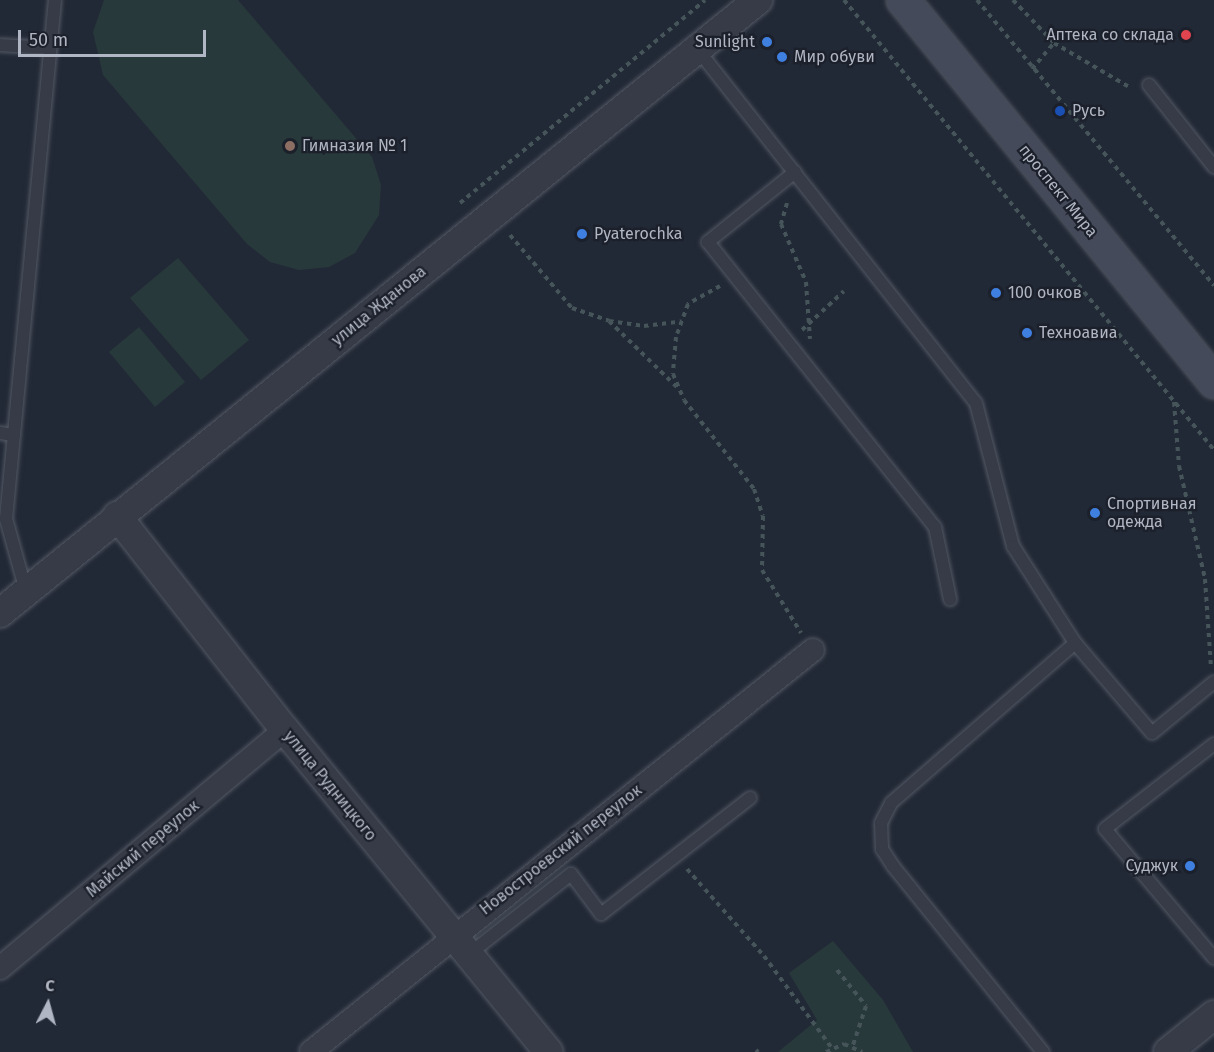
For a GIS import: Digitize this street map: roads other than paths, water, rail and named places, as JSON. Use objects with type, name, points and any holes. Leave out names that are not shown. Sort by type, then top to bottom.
[{"type":"main road","name":"проспект Мира","points":[[903,0],[1214,382]]},
{"type":"street","name":"улица Жданова","points":[[0,613],[117,516],[758,0]]},
{"type":"street","name":"улица Рудницкого","points":[[117,516],[285,730],[549,1052]]},
{"type":"street","name":"Новостроевский переулок","points":[[311,1052],[460,946],[813,650]]},
{"type":"street","name":"Майский переулок","points":[[0,968],[285,730]]},
{"type":"street","points":[[1168,1052],[1214,1015]]},
{"type":"lane","points":[[26,591],[6,519],[55,0]]},
{"type":"lane","points":[[0,45],[50,48]]},
{"type":"lane","points":[[698,50],[976,403],[1013,546],[1075,643],[1152,734],[1214,682]]},
{"type":"lane","points":[[1149,86],[1214,168]]},
{"type":"lane","points":[[795,172],[708,242],[935,527],[950,599]]},
{"type":"lane","points":[[0,433],[14,435]]},
{"type":"lane","points":[[1043,1052],[893,866],[882,849],[881,823],[891,802],[1075,643]]},
{"type":"lane","points":[[1214,744],[1105,829],[1214,958]]},
{"type":"lane","points":[[460,946],[570,874],[601,914],[750,798]]},
{"type":"place","name":"Аптека со склада","points":[[1186,35]]},
{"type":"place","name":"Sunlight","points":[[767,42]]},
{"type":"place","name":"Мир обуви","points":[[782,57]]},
{"type":"place","name":"Русь","points":[[1060,111]]},
{"type":"place","name":"Гимназия № 1","points":[[290,146]]},
{"type":"place","name":"Pyaterochka","points":[[582,234]]},
{"type":"place","name":"100 очков","points":[[996,293]]},
{"type":"place","name":"Техноавиа","points":[[1027,333]]},
{"type":"place","name":"Спортивная одежда","points":[[1095,513]]},
{"type":"place","name":"Суджук","points":[[1190,866]]}]
